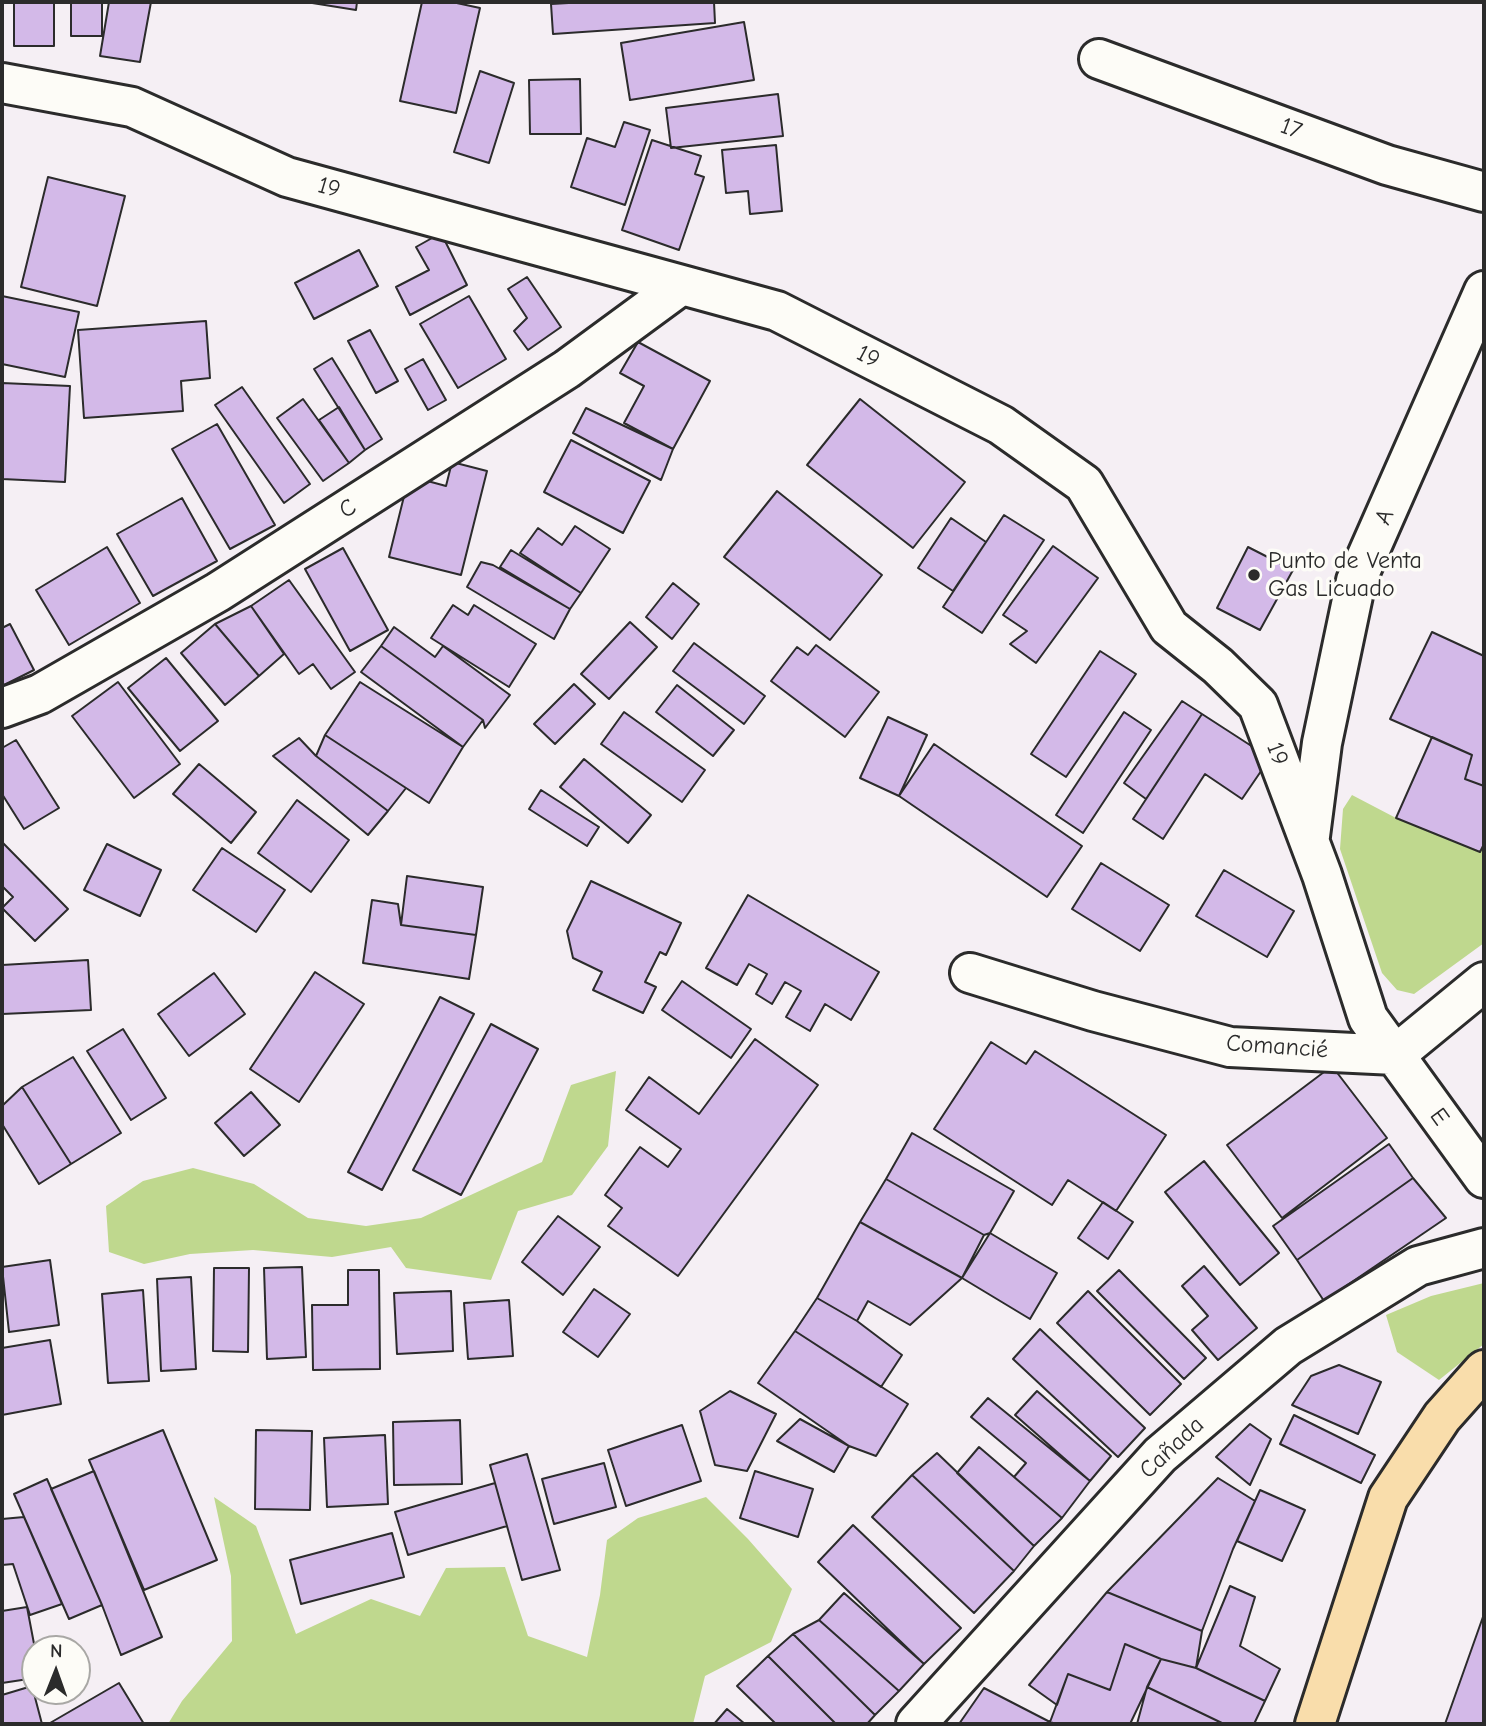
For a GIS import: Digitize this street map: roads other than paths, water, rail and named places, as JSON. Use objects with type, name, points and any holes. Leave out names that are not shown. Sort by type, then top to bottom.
[{"type":"main road","points":[[1315,1724],[1388,1498],[1442,1417],[1484,1370]]},
{"type":"street","name":"17","points":[[1099,59],[1387,165],[1484,192]]},
{"type":"street","name":"19","points":[[2,83],[132,107],[287,177],[777,311],[1002,425],[1084,484],[1169,627],[1218,666],[1258,705],[1309,838],[1368,1018],[1395,1055]]},
{"type":"street","name":"C","points":[[2,708],[40,694],[218,592],[567,369],[680,286]]},
{"type":"street","name":"A","points":[[1309,838],[1322,743],[1356,581],[1484,291]]},
{"type":"street","name":"Comancié","points":[[970,973],[1093,1012],[1230,1047],[1395,1055]]},
{"type":"street","points":[[1395,1055],[1484,982]]},
{"type":"street","name":"E","points":[[1395,1055],[1484,1178]]},
{"type":"street","name":"Cañada","points":[[916,1724],[1160,1455],[1288,1346],[1418,1266],[1484,1248]]},
{"type":"place","name":"Punto de Venta Gas Licuado","points":[[1254,575]]}]
